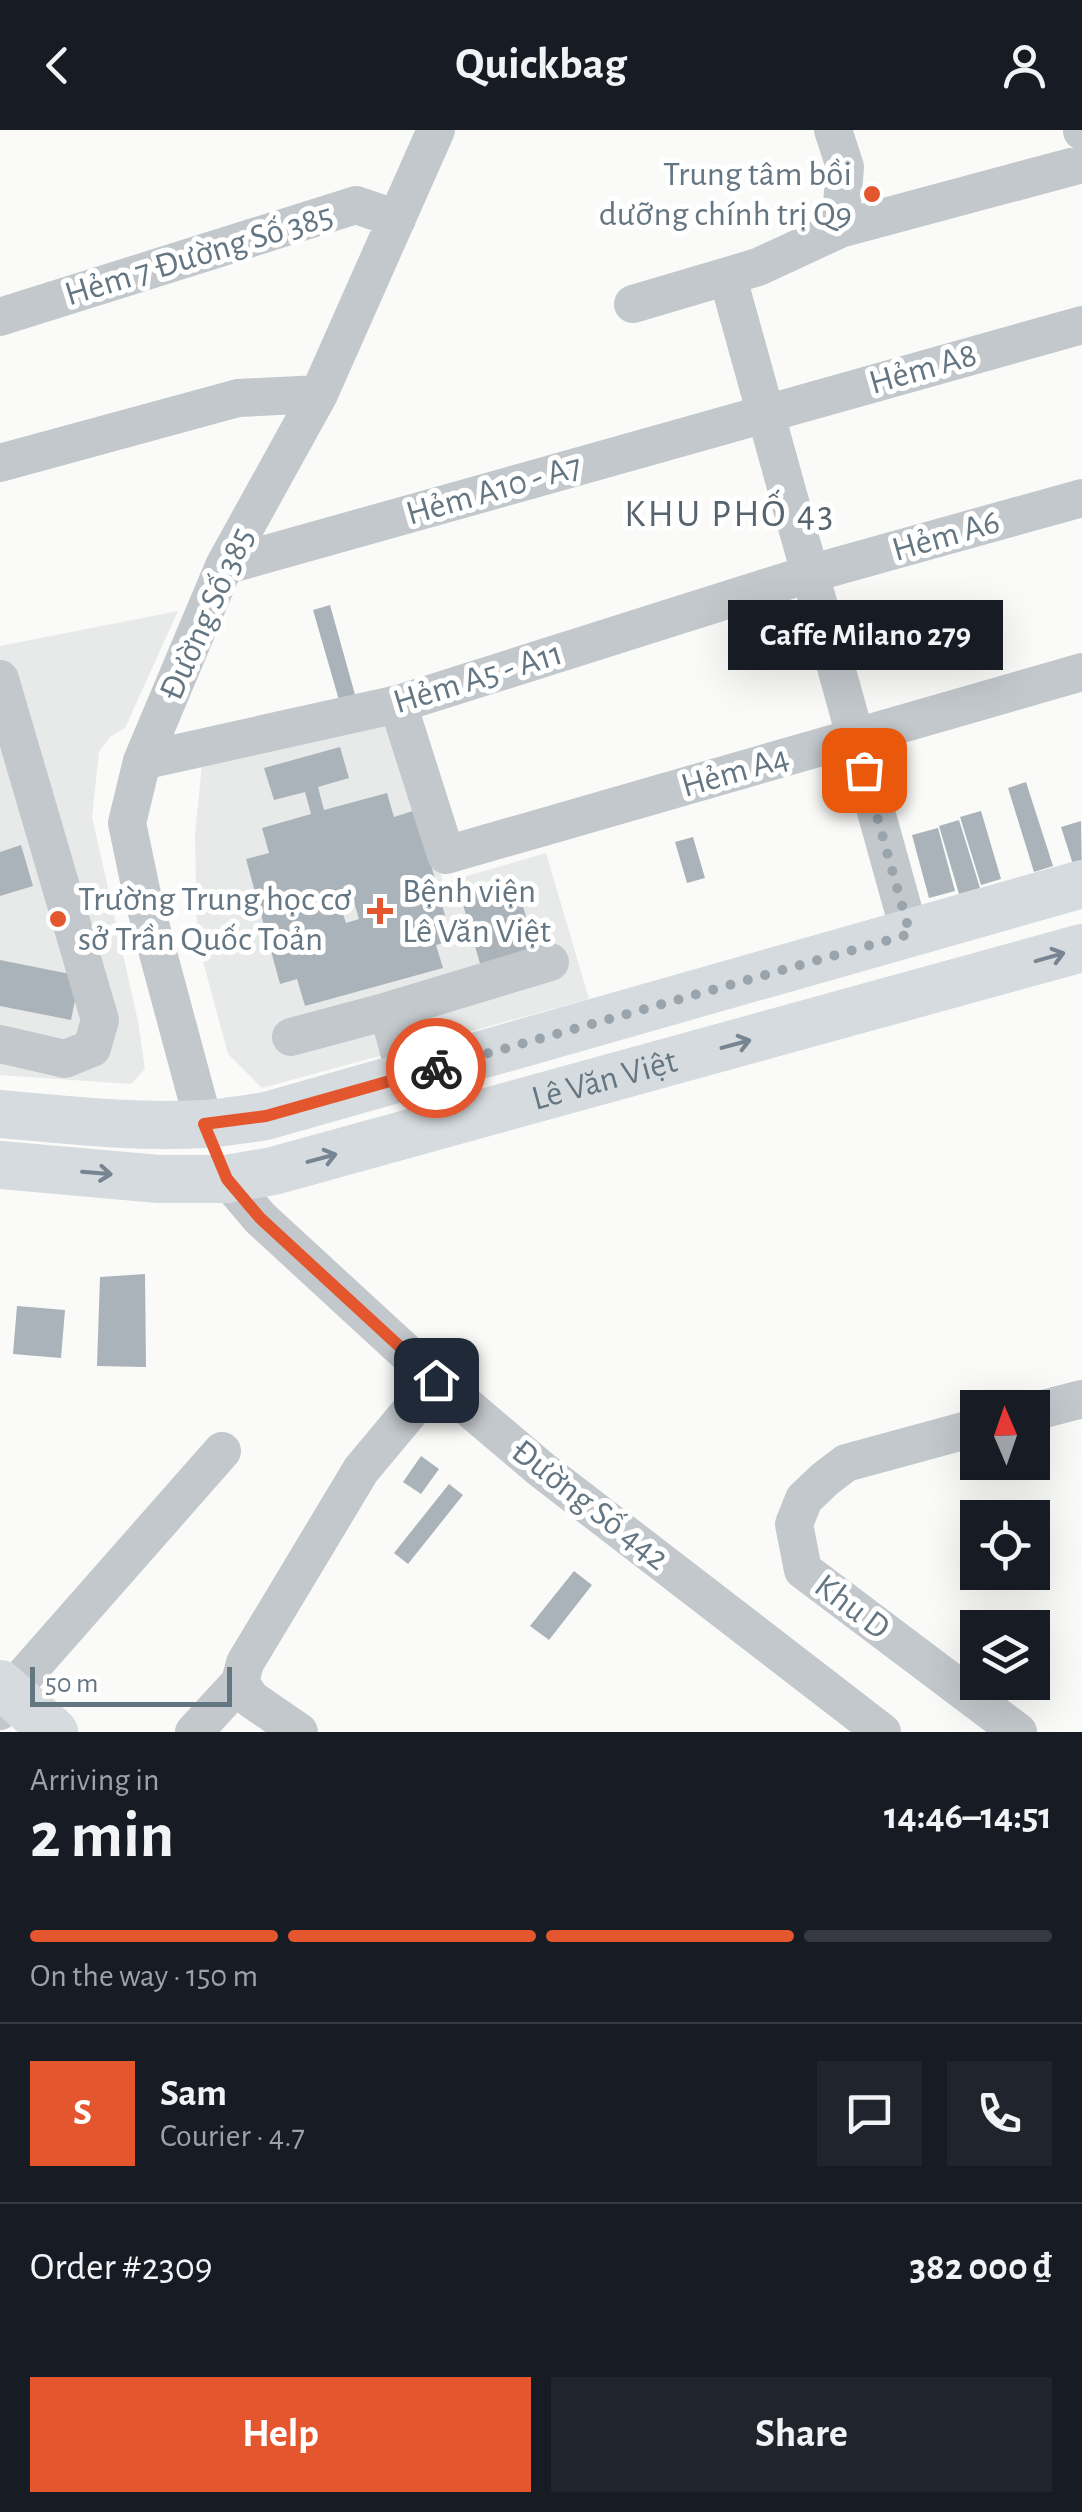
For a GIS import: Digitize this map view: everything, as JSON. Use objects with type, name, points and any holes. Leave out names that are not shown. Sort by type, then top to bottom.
[{"type":"main road","name":"Lê Văn Việt","points":[[0,1114],[95,1122],[204,1124],[266,1116],[1082,884]]},
{"type":"main road","points":[[910,934],[926,992]]},
{"type":"main road","name":"Lê Văn Việt","points":[[0,1165],[158,1178],[227,1179],[292,1166],[1082,948]]},
{"type":"main road","points":[[204,1124],[227,1179]]},
{"type":"main road","points":[[3,1696],[54,1732]]},
{"type":"street","name":"Đường Số 385","points":[[204,1124],[141,890],[127,823],[142,761],[224,566],[319,394],[436,130]]},
{"type":"street","points":[[834,130],[845,166],[840,229]]},
{"type":"street","points":[[632,304],[728,278],[840,229],[1082,164]]},
{"type":"street","name":"Hẻm 7 Đường Số 385","points":[[0,317],[356,205],[397,219]]},
{"type":"street","points":[[728,278],[910,934]]},
{"type":"street","name":"Hẻm A8","points":[[764,414],[1082,325]]},
{"type":"street","points":[[0,464],[238,398],[319,394]]},
{"type":"street","name":"Hẻm A10 - A7","points":[[224,566],[764,414]]},
{"type":"street","name":"Hẻm A6","points":[[809,574],[1082,498]]},
{"type":"street","name":"Hẻm A5 - A11","points":[[142,761],[398,704],[809,574]]},
{"type":"street","name":"Hẻm A4","points":[[398,704],[446,856],[1082,672]]},
{"type":"street","points":[[0,679],[100,1020],[92,1048],[65,1059],[0,1044]]},
{"type":"street","points":[[291,1037],[550,962]]},
{"type":"street","points":[[388,1011],[406,1077]]},
{"type":"street","name":"Đường Số 442","points":[[227,1179],[260,1218],[436,1380],[542,1470],[882,1732]]},
{"type":"street","points":[[194,1732],[240,1682],[245,1663],[361,1470],[436,1380]]},
{"type":"street","name":"Khu D","points":[[960,1432],[846,1463],[804,1499],[794,1524],[796,1544],[803,1570],[1018,1732]]},
{"type":"street","points":[[3,1696],[222,1452]]},
{"type":"street","points":[[240,1682],[251,1699],[299,1732]]},
{"type":"shaded area","name":"Trường Trung học cơ sở Trần Quốc Toản","points":[[178,611],[125,728],[110,737],[99,752],[92,817],[138,1021],[145,1069],[131,1084],[0,1075],[0,646]]},
{"type":"shaded area","name":"Bệnh viện Lê Văn Việt","points":[[398,719],[443,883],[546,853],[589,999],[262,1088],[228,1054],[197,939],[195,835],[202,764]]},
{"type":"building","points":[[330,605],[359,709],[343,714],[313,610]]},
{"type":"building","points":[[340,747],[349,778],[318,787],[324,810],[387,793],[394,817],[416,810],[452,941],[436,945],[443,968],[305,1006],[297,979],[280,984],[246,859],[269,853],[262,828],[311,814],[305,792],[274,800],[264,768]],"holes":[[[354,902],[359,919],[346,923],[340,905]]]},
{"type":"building","points":[[1026,782],[1053,866],[1034,872],[1008,788]]},
{"type":"building","points":[[981,811],[1001,879],[981,885],[960,817]]},
{"type":"building","points":[[959,820],[980,888],[959,894],[939,826]]},
{"type":"building","points":[[1081,821],[1082,875],[1077,877],[1061,827]]},
{"type":"building","points":[[938,828],[955,891],[929,898],[912,835]]},
{"type":"building","points":[[693,837],[705,878],[687,883],[675,842]]},
{"type":"building","points":[[21,845],[33,886],[0,896],[0,852]]},
{"type":"building","points":[[515,879],[536,951],[481,967],[460,894]]},
{"type":"building","points":[[0,960],[80,976],[71,1020],[0,1006]]},
{"type":"building","points":[[145,1274],[146,1367],[97,1366],[100,1277]]},
{"type":"building","points":[[17,1306],[65,1310],[61,1358],[13,1354]]},
{"type":"building","points":[[421,1456],[439,1469],[421,1494],[403,1482]]},
{"type":"building","points":[[449,1484],[463,1495],[408,1564],[394,1553]]},
{"type":"building","points":[[574,1571],[592,1585],[549,1640],[530,1626]]},
{"type":"way so far","points":[[436,1068],[910,934],[864,770]]},
{"type":"place","name":"Trung tâm bồi dưỡng chính trị Q9","points":[[872,194]]},
{"type":"place","name":"Caffe Milano 279","points":[[864,770]]},
{"type":"place","name":"Bệnh viện Lê Văn Việt","points":[[380,911]]},
{"type":"place","name":"Trường Trung học cơ sở Trần Quốc Toản","points":[[58,919]]},
{"type":"district","name":"KHU PHỐ 43","points":[[730,515]]},
{"type":"route","points":[[436,1068],[266,1116],[204,1124],[227,1179],[260,1218],[436,1380]]}]
